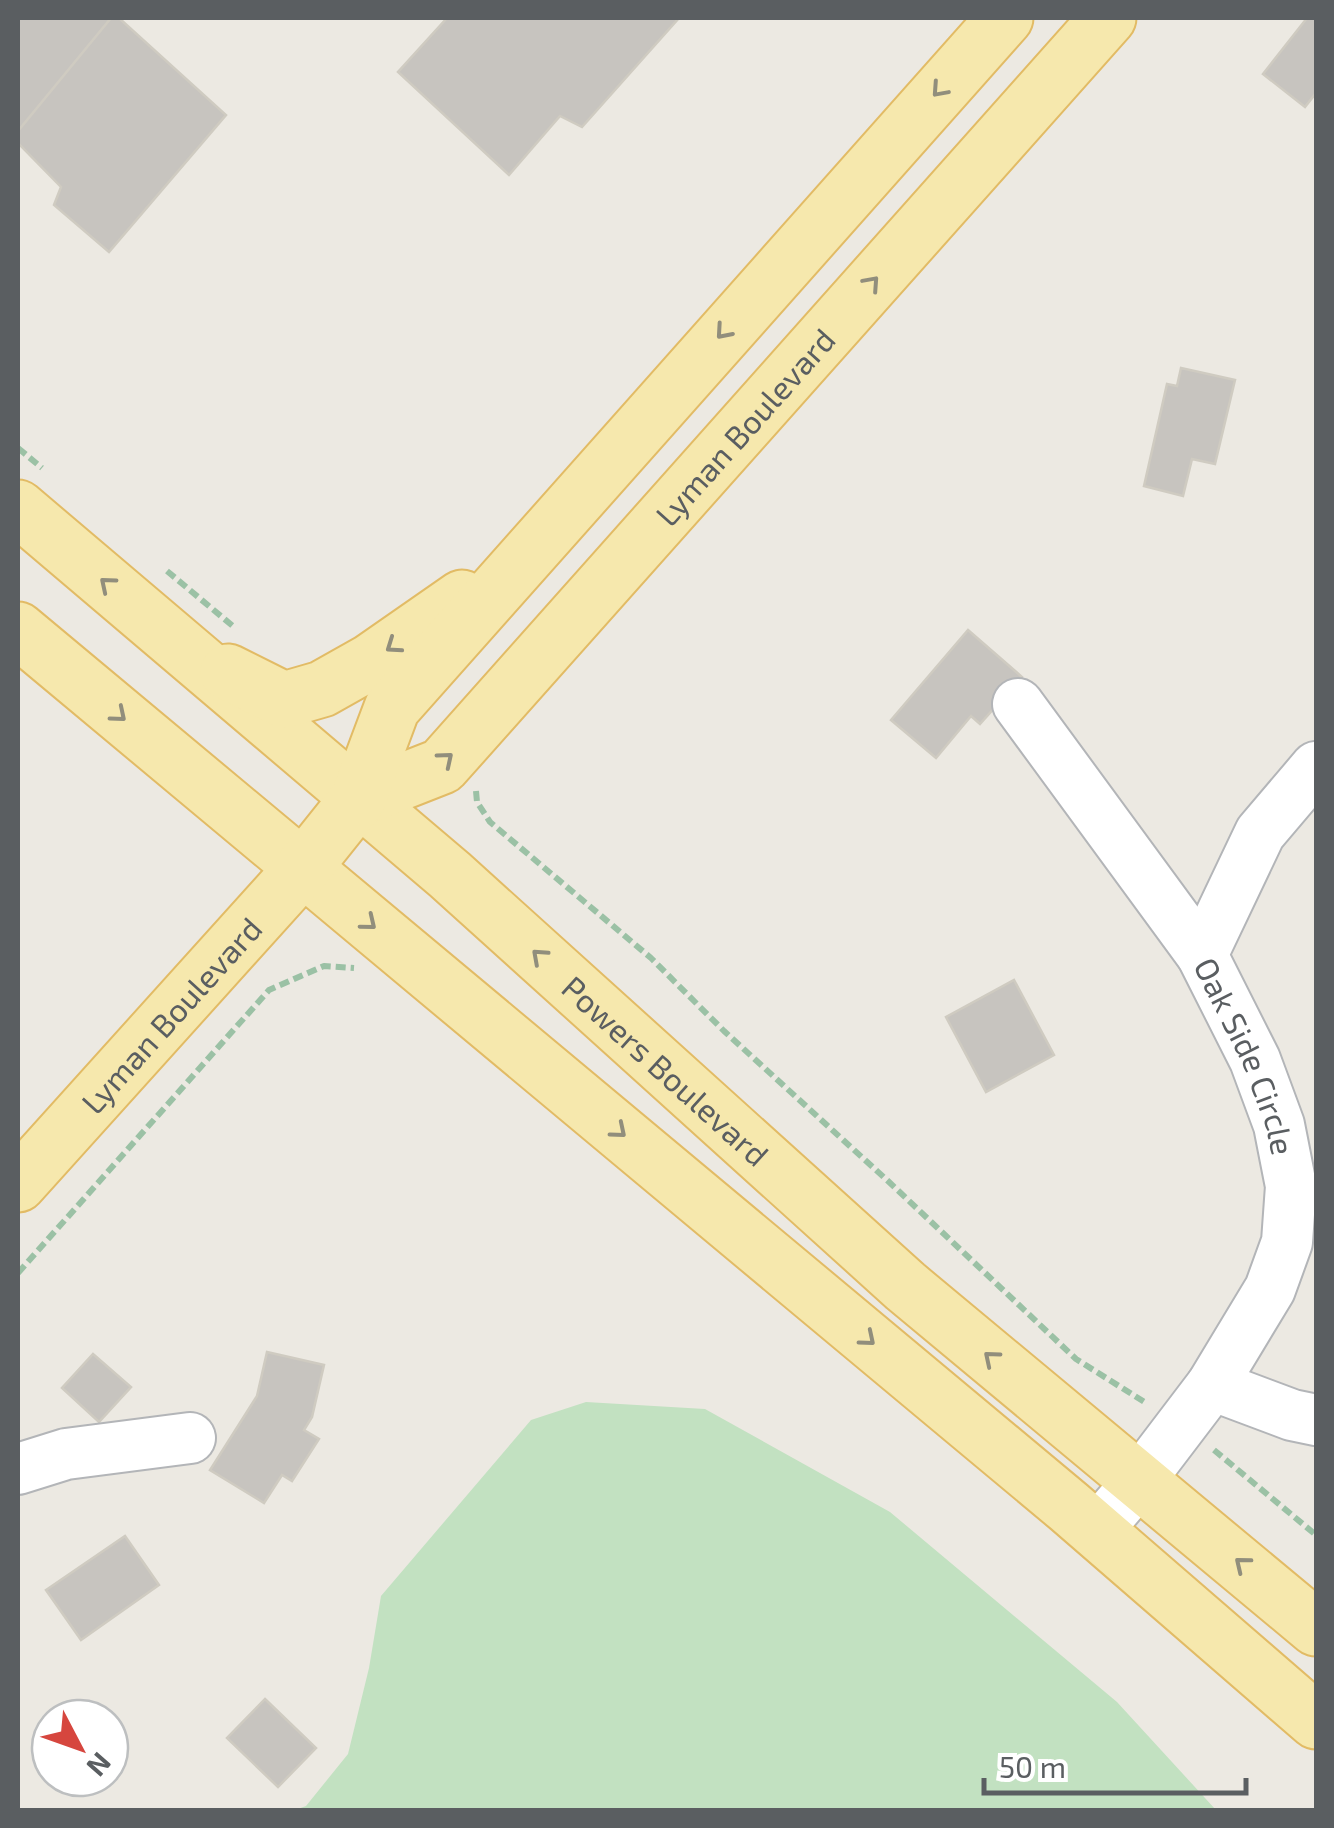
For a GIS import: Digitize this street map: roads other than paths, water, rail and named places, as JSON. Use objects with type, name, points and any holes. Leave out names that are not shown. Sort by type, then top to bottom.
[{"type":"main road","name":"Lyman Boulevard","points":[[18,1184],[302,869],[358,799],[392,708],[1005,18]]},
{"type":"main road","name":"Lyman Boulevard","points":[[358,799],[442,766],[1108,18]]},
{"type":"main road","name":"Powers Boulevard","points":[[33,490],[168,636],[450,875],[905,1286],[1316,1628]]},
{"type":"main road","points":[[168,636],[254,688],[284,700],[322,690],[460,600],[554,524]]},
{"type":"main road","points":[[18,630],[1096,1530],[1316,1721]]},
{"type":"street","name":"Oak Side Circle","points":[[1018,704],[1202,955],[1255,1060],[1279,1125],[1291,1186],[1287,1242],[1270,1289],[1212,1385],[1096,1530]]},
{"type":"street","points":[[1202,955],[1260,833],[1316,767]]},
{"type":"street","points":[[1212,1385],[1316,1420]]},
{"type":"street","points":[[18,1470],[66,1454],[190,1438]]}]
